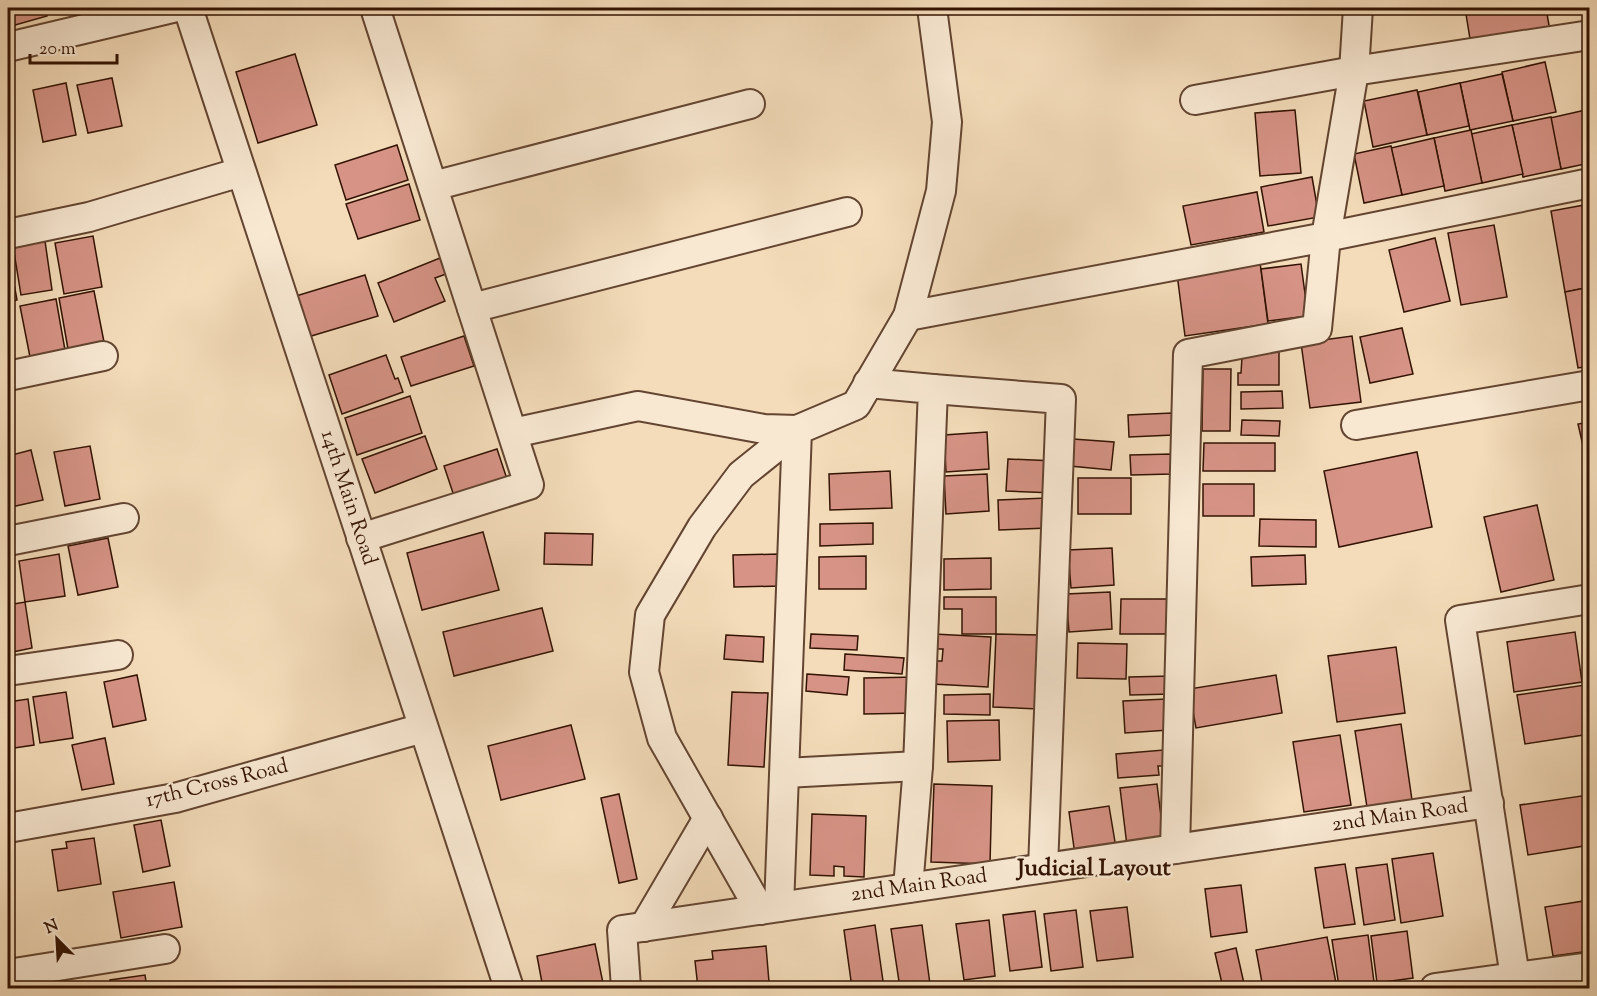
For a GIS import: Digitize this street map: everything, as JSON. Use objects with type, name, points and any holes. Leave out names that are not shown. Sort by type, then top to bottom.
[{"type":"street","points":[[8,47],[173,8]]},
{"type":"street","name":"14th Main Road","points":[[188,8],[508,988]]},
{"type":"street","points":[[361,538],[529,485],[375,8]]},
{"type":"street","points":[[770,908],[708,819],[662,738],[644,672],[650,615],[702,528],[741,475],[797,430],[856,405],[908,316],[941,191],[947,122],[932,8]]},
{"type":"street","points":[[1175,849],[1188,354],[1317,329],[1326,237],[1354,71],[1358,8]]},
{"type":"street","points":[[1196,100],[1354,71],[1590,34]]},
{"type":"street","points":[[433,186],[750,104]]},
{"type":"street","points":[[8,234],[89,217],[241,172]]},
{"type":"street","points":[[908,316],[1326,237],[1590,183]]},
{"type":"street","points":[[472,308],[847,212]]},
{"type":"street","points":[[8,375],[103,356]]},
{"type":"street","points":[[868,383],[1061,399],[1043,868]]},
{"type":"street","points":[[1356,425],[1590,385]]},
{"type":"street","points":[[908,888],[918,766],[933,389]]},
{"type":"street","points":[[513,433],[638,406],[688,413],[764,429],[797,430]]},
{"type":"street","points":[[770,908],[785,773],[797,430]]},
{"type":"street","points":[[8,540],[124,518]]},
{"type":"street","points":[[1515,977],[1460,620],[1590,599]]},
{"type":"street","points":[[8,671],[118,655]]},
{"type":"street","name":"17th Cross Road","points":[[8,828],[175,798],[423,728]]},
{"type":"street","points":[[785,773],[918,766]]},
{"type":"street","name":"2nd Main Road","points":[[626,988],[622,930],[1489,803]]},
{"type":"street","points":[[644,927],[708,819]]},
{"type":"street","points":[[8,974],[165,949]]},
{"type":"street","points":[[1435,988],[1590,967]]},
{"type":"building","points":[[8,8],[45,8],[47,16],[8,27]]},
{"type":"building","points":[[1465,8],[1546,8],[1550,31],[1471,45]]},
{"type":"building","points":[[295,54],[317,125],[258,143],[236,72]]},
{"type":"building","points":[[1545,62],[1556,112],[1513,121],[1502,72]]},
{"type":"building","points":[[1502,74],[1513,121],[1470,130],[1460,83]]},
{"type":"building","points":[[112,78],[122,126],[88,133],[77,85]]},
{"type":"building","points":[[66,83],[76,135],[43,142],[33,90]]},
{"type":"building","points":[[1460,83],[1469,126],[1427,135],[1418,92]]},
{"type":"building","points":[[1417,90],[1427,135],[1373,147],[1364,101]]},
{"type":"building","points":[[1590,109],[1590,163],[1561,169],[1550,118]]},
{"type":"building","points":[[1295,110],[1301,173],[1260,176],[1255,113]]},
{"type":"building","points":[[1551,117],[1561,169],[1523,177],[1512,125]]},
{"type":"building","points":[[1512,125],[1523,174],[1482,183],[1471,134]]},
{"type":"building","points":[[1471,130],[1482,183],[1445,191],[1434,138]]},
{"type":"building","points":[[1434,138],[1444,186],[1402,195],[1391,148]]},
{"type":"building","points":[[397,145],[408,180],[346,200],[335,165]]},
{"type":"building","points":[[1391,146],[1402,195],[1364,203],[1354,154]]},
{"type":"building","points":[[1312,177],[1319,217],[1268,226],[1261,187]]},
{"type":"building","points":[[409,184],[420,220],[358,239],[346,204]]},
{"type":"building","points":[[1257,192],[1264,232],[1191,245],[1183,206]]},
{"type":"building","points":[[1590,204],[1590,287],[1565,292],[1551,211]]},
{"type":"building","points":[[1494,225],[1507,297],[1461,305],[1448,233]]},
{"type":"building","points":[[93,236],[102,287],[64,294],[55,243]]},
{"type":"building","points":[[1435,238],[1450,301],[1404,312],[1389,250]]},
{"type":"building","points":[[45,241],[52,290],[21,295],[13,246]]},
{"type":"building","points":[[8,251],[17,300],[8,302]]},
{"type":"building","points":[[440,258],[446,274],[435,278],[445,301],[394,322],[378,283]]},
{"type":"building","points":[[1260,262],[1268,324],[1185,336],[1177,274]]},
{"type":"building","points":[[1301,264],[1308,316],[1268,321],[1261,269]]},
{"type":"building","points":[[365,275],[378,316],[308,337],[296,296]]},
{"type":"building","points":[[1590,287],[1590,366],[1578,368],[1565,292]]},
{"type":"building","points":[[94,291],[104,342],[68,349],[59,298]]},
{"type":"building","points":[[56,299],[65,350],[30,357],[20,306]]},
{"type":"building","points":[[1402,328],[1413,374],[1370,383],[1360,337]]},
{"type":"building","points":[[464,336],[474,366],[411,386],[401,357]]},
{"type":"building","points":[[1352,336],[1361,402],[1310,408],[1301,343]]},
{"type":"building","points":[[1253,349],[1279,349],[1279,385],[1238,385],[1242,357],[1253,356]]},
{"type":"building","points":[[386,355],[395,379],[398,378],[403,392],[342,414],[329,375]]},
{"type":"building","points":[[1203,369],[1231,369],[1230,431],[1202,431]]},
{"type":"building","points":[[1282,391],[1283,408],[1241,409],[1241,392]]},
{"type":"building","points":[[410,396],[422,433],[357,455],[345,418]]},
{"type":"building","points":[[1172,413],[1173,435],[1129,437],[1128,415]]},
{"type":"building","points":[[1242,420],[1280,421],[1279,436],[1241,435]]},
{"type":"building","points":[[1590,422],[1590,476],[1578,424]]},
{"type":"building","points":[[987,432],[989,469],[946,472],[944,435]]},
{"type":"building","points":[[425,436],[437,469],[375,493],[362,459]]},
{"type":"building","points":[[1073,439],[1114,442],[1111,470],[1070,466]]},
{"type":"building","points":[[1204,443],[1275,443],[1275,471],[1203,471]]},
{"type":"building","points":[[90,446],[100,499],[65,506],[54,452]]},
{"type":"building","points":[[497,449],[508,482],[455,499],[444,466]]},
{"type":"building","points":[[31,450],[43,500],[11,507],[8,493],[8,456]]},
{"type":"building","points":[[1417,452],[1432,527],[1339,547],[1324,471]]},
{"type":"building","points":[[1172,454],[1172,474],[1131,475],[1130,455]]},
{"type":"building","points":[[1008,459],[1056,461],[1055,493],[1006,491]]},
{"type":"building","points":[[890,471],[892,508],[830,510],[829,474]]},
{"type":"building","points":[[987,474],[989,511],[946,514],[944,476]]},
{"type":"building","points":[[1078,478],[1131,478],[1131,514],[1078,514]]},
{"type":"building","points":[[1203,484],[1254,484],[1254,516],[1203,516]]},
{"type":"building","points":[[1047,498],[1048,528],[999,530],[998,500]]},
{"type":"building","points":[[1537,505],[1554,580],[1501,592],[1484,517]]},
{"type":"building","points":[[1260,519],[1316,520],[1316,547],[1259,546]]},
{"type":"building","points":[[873,523],[873,544],[820,546],[820,524]]},
{"type":"building","points":[[483,532],[499,590],[422,610],[407,553]]},
{"type":"building","points":[[545,533],[593,534],[592,565],[544,564]]},
{"type":"building","points":[[108,538],[118,587],[78,595],[68,546]]},
{"type":"building","points":[[1112,548],[1114,585],[1071,588],[1068,550]]},
{"type":"building","points":[[59,554],[65,596],[25,602],[19,561]]},
{"type":"building","points":[[780,554],[781,586],[734,587],[733,555]]},
{"type":"building","points":[[1305,555],[1306,584],[1252,586],[1251,557]]},
{"type":"building","points":[[866,556],[866,589],[819,589],[819,557]]},
{"type":"building","points":[[991,558],[991,589],[944,590],[944,559]]},
{"type":"building","points":[[1110,592],[1112,629],[1069,632],[1066,594]]},
{"type":"building","points":[[944,597],[996,597],[996,634],[962,634],[962,609],[944,609]]},
{"type":"building","points":[[1121,599],[1172,599],[1171,634],[1120,634]]},
{"type":"building","points":[[25,602],[32,648],[8,653],[8,605]]},
{"type":"building","points":[[542,608],[553,651],[454,676],[443,632]]},
{"type":"building","points":[[1575,632],[1582,682],[1514,692],[1507,642]]},
{"type":"building","points":[[811,634],[858,636],[857,650],[810,648]]},
{"type":"building","points":[[934,634],[991,637],[988,687],[932,684],[933,661],[942,661],[943,649],[933,649]]},
{"type":"building","points":[[996,634],[1040,635],[1038,709],[993,707]]},
{"type":"building","points":[[726,635],[764,637],[763,662],[724,659]]},
{"type":"building","points":[[1078,643],[1127,644],[1126,679],[1077,678]]},
{"type":"building","points":[[1396,647],[1405,713],[1337,722],[1328,656]]},
{"type":"building","points":[[845,654],[904,658],[902,674],[844,670]]},
{"type":"building","points":[[807,674],[849,677],[847,695],[806,691]]},
{"type":"building","points":[[137,675],[146,720],[113,727],[104,682]]},
{"type":"building","points":[[1276,675],[1282,713],[1196,728],[1189,689]]},
{"type":"building","points":[[1172,676],[1172,694],[1130,695],[1129,677]]},
{"type":"building","points":[[917,677],[917,713],[864,714],[864,678]]},
{"type":"building","points":[[1585,685],[1590,714],[1590,734],[1525,744],[1517,695]]},
{"type":"building","points":[[66,692],[73,738],[40,743],[33,697]]},
{"type":"building","points":[[732,692],[768,693],[764,767],[728,765]]},
{"type":"building","points":[[990,694],[990,715],[944,714],[944,695]]},
{"type":"building","points":[[28,699],[34,745],[8,749],[8,702]]},
{"type":"building","points":[[1167,699],[1169,730],[1125,733],[1123,701]]},
{"type":"building","points":[[999,720],[1000,760],[948,762],[947,721]]},
{"type":"building","points":[[1401,724],[1412,800],[1367,807],[1355,731]]},
{"type":"building","points":[[571,725],[585,779],[501,800],[488,746]]},
{"type":"building","points":[[1340,735],[1351,805],[1304,812],[1293,742]]},
{"type":"building","points":[[105,738],[114,784],[82,790],[72,745]]},
{"type":"building","points":[[1164,750],[1165,766],[1158,766],[1159,775],[1118,778],[1116,754]]},
{"type":"building","points":[[934,784],[992,786],[990,864],[931,862]]},
{"type":"building","points":[[1157,784],[1164,841],[1127,846],[1120,788]]},
{"type":"building","points":[[619,794],[637,879],[619,883],[601,798]]},
{"type":"building","points":[[1588,795],[1590,845],[1528,855],[1520,805]]},
{"type":"building","points":[[1109,806],[1116,848],[1075,855],[1069,812]]},
{"type":"building","points":[[812,814],[866,816],[864,877],[844,876],[844,867],[834,866],[834,876],[810,875]]},
{"type":"building","points":[[161,820],[170,866],[143,872],[134,825]]},
{"type":"building","points":[[94,838],[101,884],[58,891],[52,850],[67,848],[66,842]]},
{"type":"building","points":[[1433,853],[1443,916],[1401,923],[1392,859]]},
{"type":"building","points":[[8,859],[13,892],[8,893]]},
{"type":"building","points":[[1345,864],[1355,924],[1324,928],[1315,868]]},
{"type":"building","points":[[1387,864],[1395,920],[1364,925],[1356,868]]},
{"type":"building","points":[[174,882],[182,927],[121,938],[113,892]]},
{"type":"building","points":[[1241,885],[1247,932],[1211,937],[1205,889]]},
{"type":"building","points":[[1590,900],[1590,951],[1553,956],[1545,907]]},
{"type":"building","points":[[1127,907],[1133,957],[1097,961],[1090,911]]},
{"type":"building","points":[[1076,910],[1083,967],[1051,971],[1044,914]]},
{"type":"building","points":[[1035,911],[1042,967],[1010,971],[1003,915]]},
{"type":"building","points":[[989,920],[995,976],[964,980],[956,924]]},
{"type":"building","points":[[875,925],[884,988],[852,988],[844,930]]},
{"type":"building","points":[[922,925],[930,984],[900,988],[891,929]]},
{"type":"building","points":[[1407,931],[1413,978],[1377,983],[1371,936]]},
{"type":"building","points":[[1368,935],[1374,982],[1339,987],[1332,940]]},
{"type":"building","points":[[1327,937],[1337,988],[1263,988],[1256,950]]},
{"type":"building","points":[[595,944],[604,988],[543,988],[537,956]]},
{"type":"building","points":[[766,946],[769,982],[735,986],[736,988],[698,988],[695,961],[713,959],[712,951]]},
{"type":"building","points":[[1236,948],[1245,988],[1223,988],[1215,953]]},
{"type":"building","points":[[145,975],[147,988],[111,988],[110,980]]},
{"type":"district","name":"Judicial Layout","points":[[1094,869]]}]
